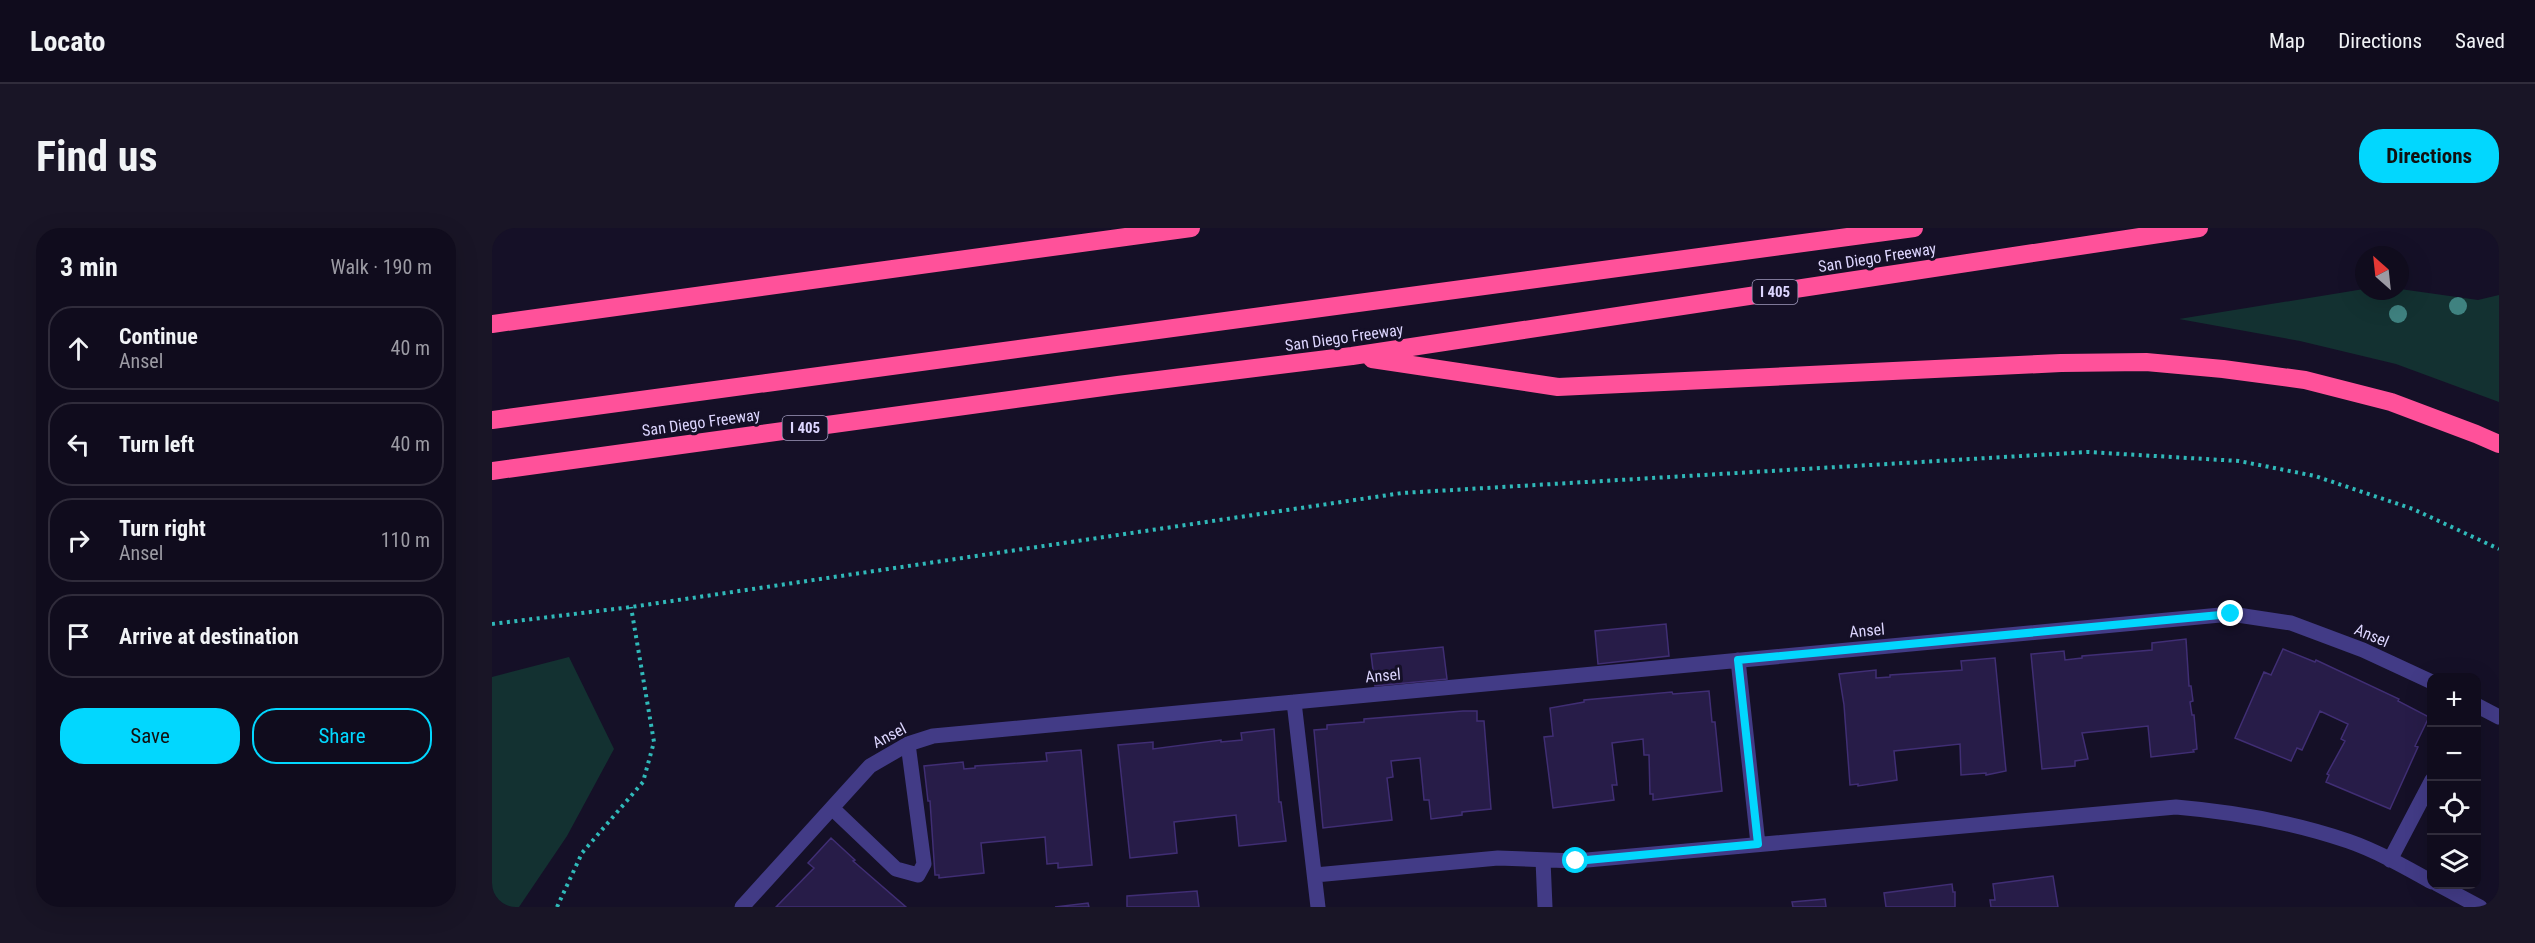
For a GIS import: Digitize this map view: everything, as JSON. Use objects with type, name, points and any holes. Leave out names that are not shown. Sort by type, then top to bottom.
[{"type":"highway","points":[[492,324],[1191,228]]},
{"type":"highway","points":[[492,420],[1914,228]]},
{"type":"highway","name":"San Diego Freeway","points":[[492,471],[1106,387],[1352,356],[2199,228]]},
{"type":"highway","points":[[1352,356],[1558,387],[2026,365],[2146,362],[2305,380],[2391,402],[2499,444]]},
{"type":"street","name":"Ansel","points":[[742,907],[870,766],[908,744],[942,735],[2231,614],[2291,623],[2363,650],[2427,680]]},
{"type":"street","points":[[1738,660],[1758,844]]},
{"type":"street","points":[[1294,702],[1318,907]]},
{"type":"street","points":[[2481,708],[2499,717]]},
{"type":"street","points":[[832,808],[896,869],[918,875],[924,864],[908,744]]},
{"type":"street","points":[[2390,860],[2431,781]]},
{"type":"street","points":[[1315,875],[1498,858],[1576,861],[2176,807],[2233,812],[2271,819],[2349,842],[2427,879]]},
{"type":"street","points":[[1543,860],[1545,907]]},
{"type":"street","points":[[2445,889],[2480,907]]},
{"type":"path","points":[[492,624],[632,607],[1402,493],[2088,452],[2239,461],[2315,476],[2413,508],[2499,549]]},
{"type":"path","points":[[556,907],[582,853],[643,782],[654,742],[632,607]]},
{"type":"green space","points":[[2355,290],[2355,300],[2409,300],[2409,290],[2478,300],[2499,295],[2499,402],[2396,364],[2300,341],[2179,319]]},
{"type":"green space","points":[[569,657],[614,749],[567,836],[519,907],[492,907],[492,677]]},
{"type":"building","points":[[1666,624],[1669,656],[1598,664],[1595,631]]},
{"type":"building","points":[[2186,639],[2189,686],[2191,686],[2193,701],[2190,702],[2192,715],[2194,715],[2197,749],[2193,750],[2194,752],[2151,757],[2148,726],[2082,733],[2088,759],[2075,761],[2075,766],[2042,769],[2031,654],[2064,651],[2065,660],[2082,658],[2082,656],[2152,650],[2152,643]]},
{"type":"building","points":[[1443,647],[1447,679],[1375,686],[1371,654]]},
{"type":"building","points":[[2283,649],[2315,662],[2316,660],[2399,699],[2398,701],[2427,716],[2427,721],[2415,746],[2418,747],[2390,809],[2326,782],[2329,775],[2327,774],[2345,741],[2341,739],[2348,724],[2320,711],[2302,750],[2297,748],[2291,761],[2235,738],[2264,672],[2271,675]]},
{"type":"building","points":[[1995,658],[2006,771],[1986,775],[1986,773],[1961,775],[1960,744],[1894,751],[1897,780],[1858,786],[1858,784],[1850,785],[1844,705],[1839,674],[1876,670],[1876,678],[1962,670],[1961,661]]},
{"type":"building","points":[[1709,691],[1712,722],[1715,722],[1722,791],[1653,800],[1653,794],[1650,794],[1649,755],[1644,755],[1643,739],[1612,743],[1617,785],[1612,785],[1614,800],[1553,808],[1544,737],[1553,736],[1550,708],[1584,702],[1584,700]]},
{"type":"building","points":[[1477,711],[1477,721],[1484,721],[1491,809],[1462,812],[1462,815],[1431,819],[1429,800],[1424,800],[1420,758],[1391,761],[1393,777],[1387,778],[1392,820],[1323,828],[1314,730],[1327,729],[1327,725],[1364,722],[1364,719]]},
{"type":"building","points":[[1274,729],[1279,802],[1281,802],[1286,841],[1239,846],[1236,815],[1174,822],[1177,853],[1130,858],[1118,745],[1153,742],[1153,749],[1221,740],[1221,742],[1242,740],[1241,733]]},
{"type":"building","points":[[1081,750],[1092,865],[1058,868],[1058,863],[1047,864],[1045,837],[981,843],[984,873],[939,878],[939,875],[935,875],[930,801],[928,801],[924,766],[963,762],[964,769],[975,768],[975,766],[1047,761],[1046,753]]},
{"type":"building","points":[[831,838],[855,860],[853,861],[906,907],[776,907],[814,868],[808,863]]},
{"type":"building","points":[[2053,876],[2058,907],[1991,907],[1990,900],[1995,900],[1993,884]]},
{"type":"building","points":[[1952,884],[1953,892],[1955,892],[1955,907],[1886,907],[1884,893]]},
{"type":"building","points":[[1197,891],[1199,907],[1127,907],[1127,896]]},
{"type":"building","points":[[1825,899],[1826,907],[1793,907],[1792,902]]},
{"type":"building","points":[[1088,903],[1089,907],[1055,907]]},
{"type":"route","points":[[1576,861],[1758,844],[1738,660],[2231,614]]}]
